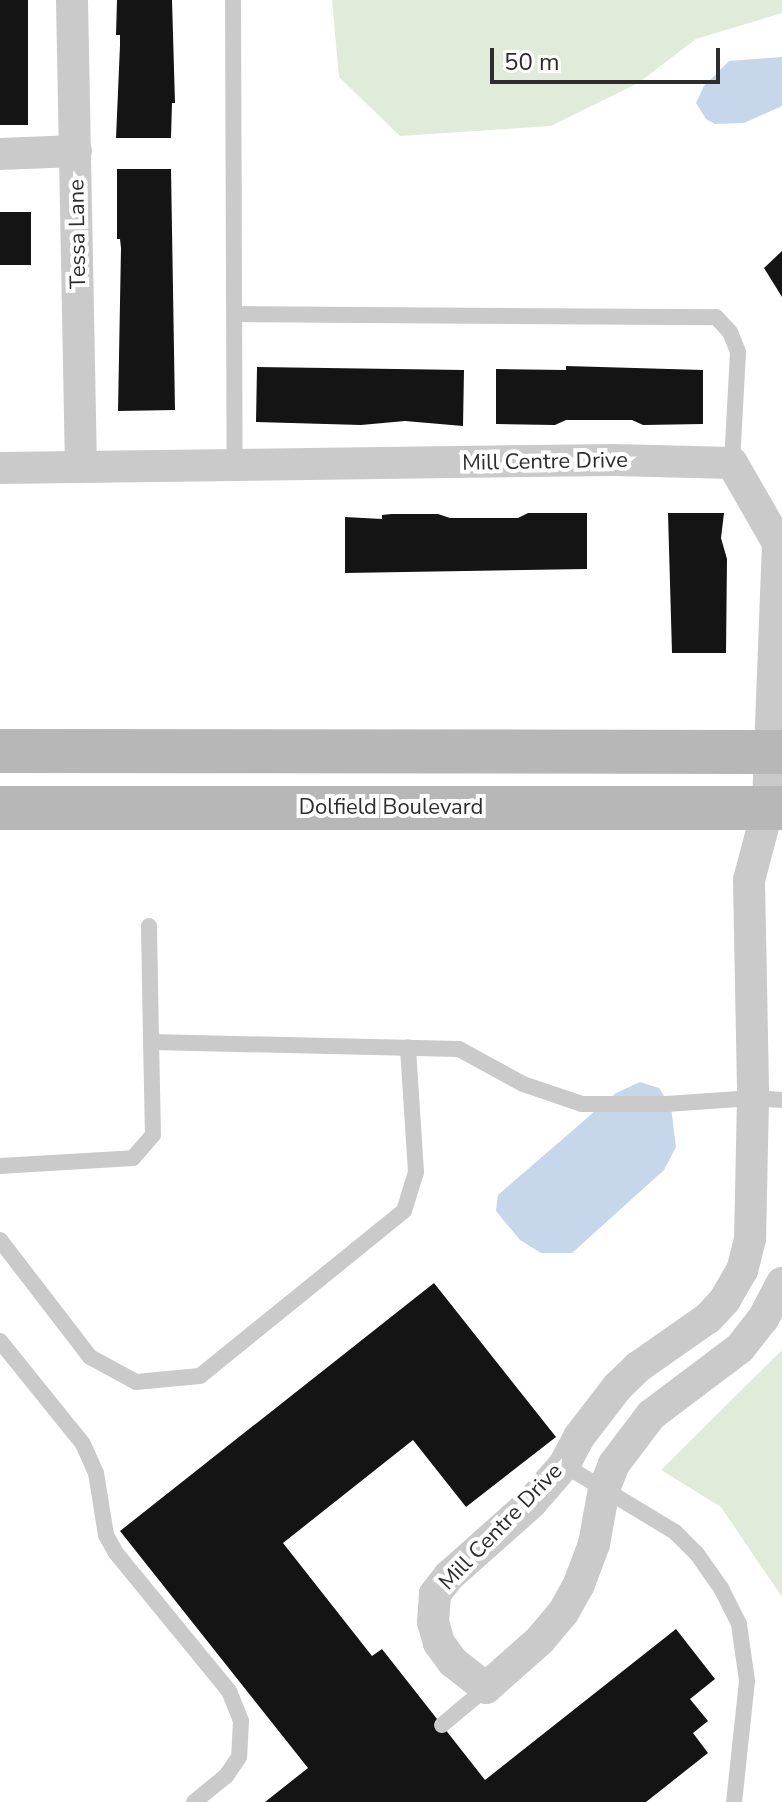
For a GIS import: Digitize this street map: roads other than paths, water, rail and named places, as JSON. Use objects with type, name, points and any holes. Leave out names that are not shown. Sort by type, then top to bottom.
[{"type":"main road","points":[[0,751],[777,752]]},
{"type":"main road","name":"Dolfield Boulevard","points":[[0,808],[777,820]]},
{"type":"street","name":"Tessa Lane","points":[[72,0],[81,467]]},
{"type":"street","points":[[0,154],[76,151]]},
{"type":"street","name":"Mill Centre Drive","points":[[0,468],[614,460],[732,463],[780,543],[777,820],[749,880],[768,1099],[750,1239],[742,1270],[725,1300],[708,1318],[638,1367],[618,1386],[579,1437],[564,1465],[531,1503],[449,1576],[435,1594],[433,1622],[439,1643],[453,1662],[486,1688]]},
{"type":"street","points":[[486,1688],[540,1640],[563,1613],[579,1584],[594,1544],[604,1489],[614,1464],[651,1415],[740,1348],[763,1319],[782,1283]]},
{"type":"lane","points":[[233,0],[235,466]]},
{"type":"lane","points":[[236,314],[716,317],[730,332],[738,352],[732,463]]},
{"type":"lane","points":[[0,1166],[133,1158],[153,1135],[149,926]]},
{"type":"lane","points":[[151,1042],[459,1049],[523,1084],[582,1104],[768,1099]]},
{"type":"lane","points":[[0,1240],[90,1357],[136,1382],[200,1376],[334,1271],[404,1211],[416,1172],[408,1047]]},
{"type":"lane","points":[[0,1341],[83,1444],[96,1473],[106,1535],[116,1553],[229,1691],[241,1721],[239,1757],[226,1776],[194,1802]]},
{"type":"lane","points":[[564,1465],[675,1532],[697,1554],[721,1588],[739,1624],[747,1681],[734,1802]]},
{"type":"lane","points":[[442,1725],[486,1688]]},
{"type":"water","points":[[782,57],[782,106],[744,123],[715,124],[706,119],[696,103],[704,86],[729,61]]},
{"type":"water","points":[[640,1082],[659,1088],[671,1107],[676,1147],[664,1170],[572,1253],[541,1253],[520,1240],[496,1211],[498,1195],[616,1093]]}]
